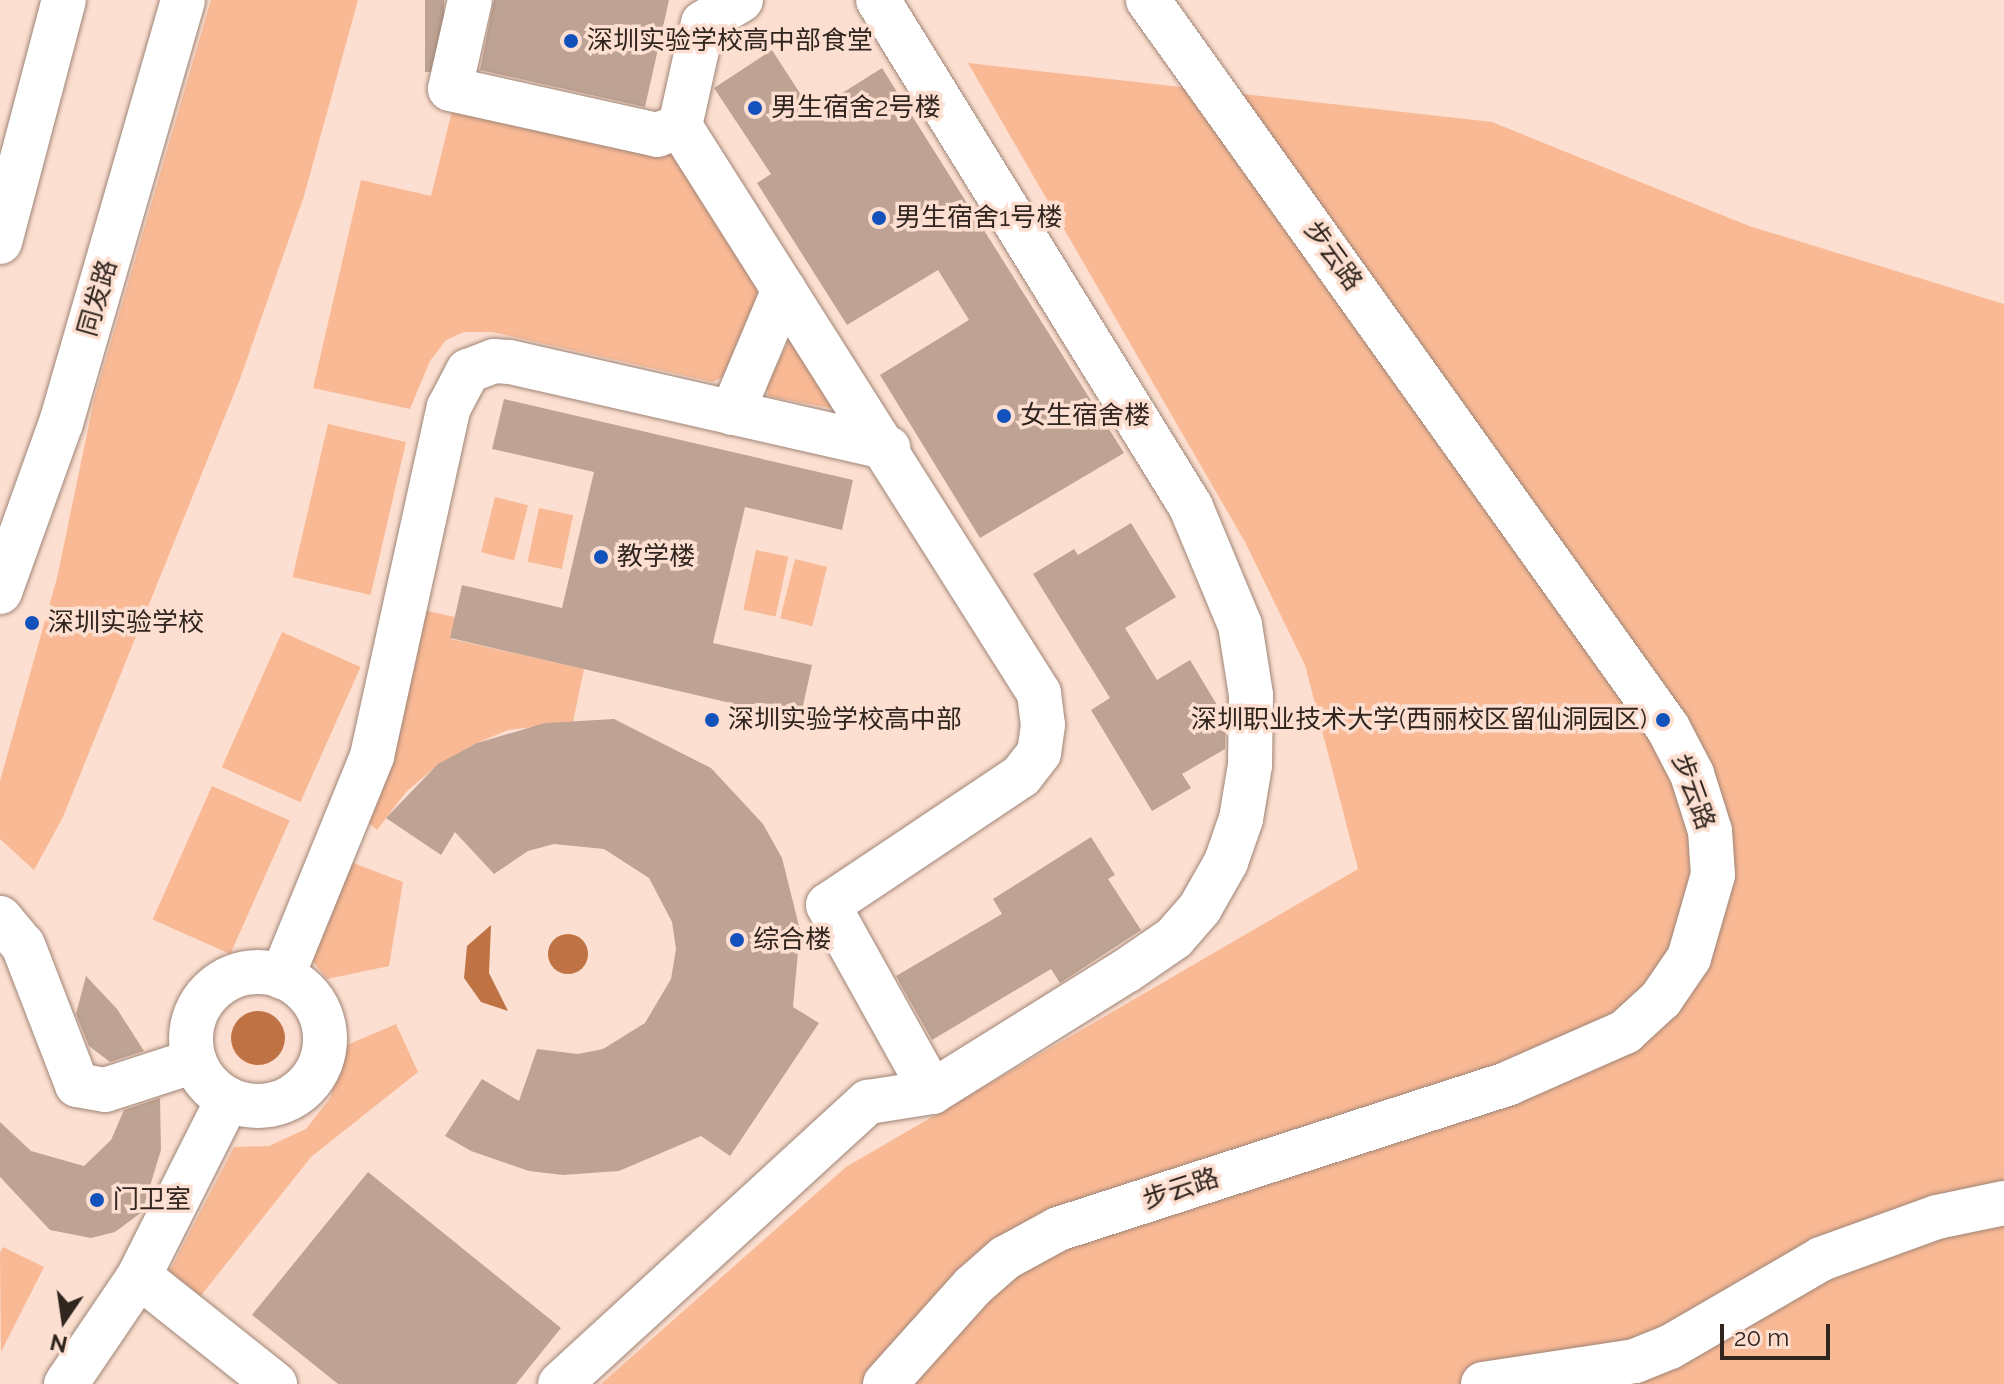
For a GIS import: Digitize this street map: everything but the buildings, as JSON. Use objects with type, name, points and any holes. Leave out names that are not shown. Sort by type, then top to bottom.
[{"type":"main road","points":[[0,242],[64,0]]},
{"type":"main road","name":"同发路","points":[[0,592],[61,423],[183,0]]},
{"type":"main road","points":[[470,0],[450,89],[657,135],[680,126]]},
{"type":"main road","points":[[741,0],[703,23],[680,126],[888,448],[1039,693],[1043,725],[1039,753],[1021,776],[828,905],[932,1092]]},
{"type":"main road","points":[[560,1384],[868,1102],[932,1092],[1174,938],[1200,908],[1226,862],[1241,819],[1250,765],[1251,695],[1240,625],[1191,507],[878,0]]},
{"type":"main road","name":"步云路","points":[[885,1384],[973,1286],[1005,1258],[1058,1229],[1509,1083],[1625,1032],[1661,999],[1689,958],[1713,875],[1710,831],[1692,774],[1668,728],[1148,0]]},
{"type":"main road","points":[[732,413],[784,289]]},
{"type":"main road","points":[[282,977],[372,756],[459,381],[480,364],[510,362],[888,448]]},
{"type":"main road","points":[[0,918],[23,945],[77,1085],[105,1090],[194,1061]]},
{"type":"main road","points":[[261,972],[282,977],[306,993],[321,1016],[324,1053],[317,1072],[304,1088],[268,1105],[228,1099],[214,1089],[194,1061],[191,1040],[203,999],[239,975],[261,972]]},
{"type":"main road","points":[[66,1384],[139,1276],[228,1099]]},
{"type":"main road","points":[[1483,1384],[1635,1361],[1670,1347],[1821,1259],[1937,1217],[2004,1203]]},
{"type":"main road","points":[[139,1276],[275,1384]]},
{"type":"shaded area","points":[[211,0],[358,0],[304,196],[240,379],[63,817],[34,870],[0,839],[0,781],[57,578],[94,400]]},
{"type":"shaded area","name":"深圳职业技术大学(西丽校区留仙洞园区)","points":[[968,63],[1492,122],[1749,226],[2004,304],[2004,1384],[601,1384],[846,1167],[1358,869],[1305,665],[1245,542]]},
{"type":"shaded area","points":[[454,103],[675,152],[756,277],[758,307],[730,373],[713,382],[492,332],[464,332],[446,340],[430,361],[410,409],[313,388],[361,180],[431,196]]},
{"type":"shaded area","points":[[790,339],[834,403],[830,408],[768,396],[766,384]]},
{"type":"shaded area","points":[[328,424],[406,442],[371,595],[293,577]]},
{"type":"shaded area","points":[[495,497],[528,505],[514,561],[481,552]]},
{"type":"shaded area","points":[[539,508],[573,515],[562,569],[528,562]]},
{"type":"shaded area","points":[[756,550],[788,557],[776,617],[743,610]]},
{"type":"shaded area","points":[[795,559],[827,567],[812,626],[780,618]]},
{"type":"shaded area","points":[[423,610],[455,617],[451,639],[584,669],[573,722],[508,730],[477,743],[438,765],[406,792],[377,830],[366,820]]},
{"type":"shaded area","points":[[282,632],[361,667],[300,802],[222,767]]},
{"type":"shaded area","points":[[212,786],[290,821],[230,954],[153,919]]},
{"type":"shaded area","points":[[343,859],[403,882],[389,966],[327,979],[307,954]]},
{"type":"shaded area","points":[[491,925],[489,973],[508,1011],[481,1002],[464,978],[467,946]]},
{"type":"shaded area","points":[[568,934],[582,940],[588,954],[582,968],[568,974],[554,968],[548,954],[554,940]]},
{"type":"shaded area","points":[[258,1011],[277,1019],[285,1038],[277,1057],[258,1065],[239,1057],[231,1038],[239,1019]]},
{"type":"shaded area","points":[[396,1024],[418,1072],[311,1157],[195,1303],[165,1280],[234,1147],[269,1146],[306,1129],[331,1097],[340,1048]]},
{"type":"shaded area","points":[[3,1247],[44,1267],[1,1352],[0,1253]]},
{"type":"place","name":"深圳实验学校高中部食堂","points":[[571,41]]},
{"type":"place","name":"男生宿舍2号楼","points":[[755,108]]},
{"type":"place","name":"男生宿舍1号楼","points":[[879,218]]},
{"type":"place","name":"女生宿舍楼","points":[[1004,416]]},
{"type":"place","name":"教学楼","points":[[601,557]]},
{"type":"place","name":"深圳实验学校","points":[[32,623]]},
{"type":"place","name":"深圳实验学校高中部","points":[[712,720]]},
{"type":"place","name":"深圳职业技术大学(西丽校区留仙洞园区)","points":[[1663,720]]},
{"type":"place","name":"综合楼","points":[[737,940]]},
{"type":"place","name":"门卫室","points":[[97,1200]]}]
